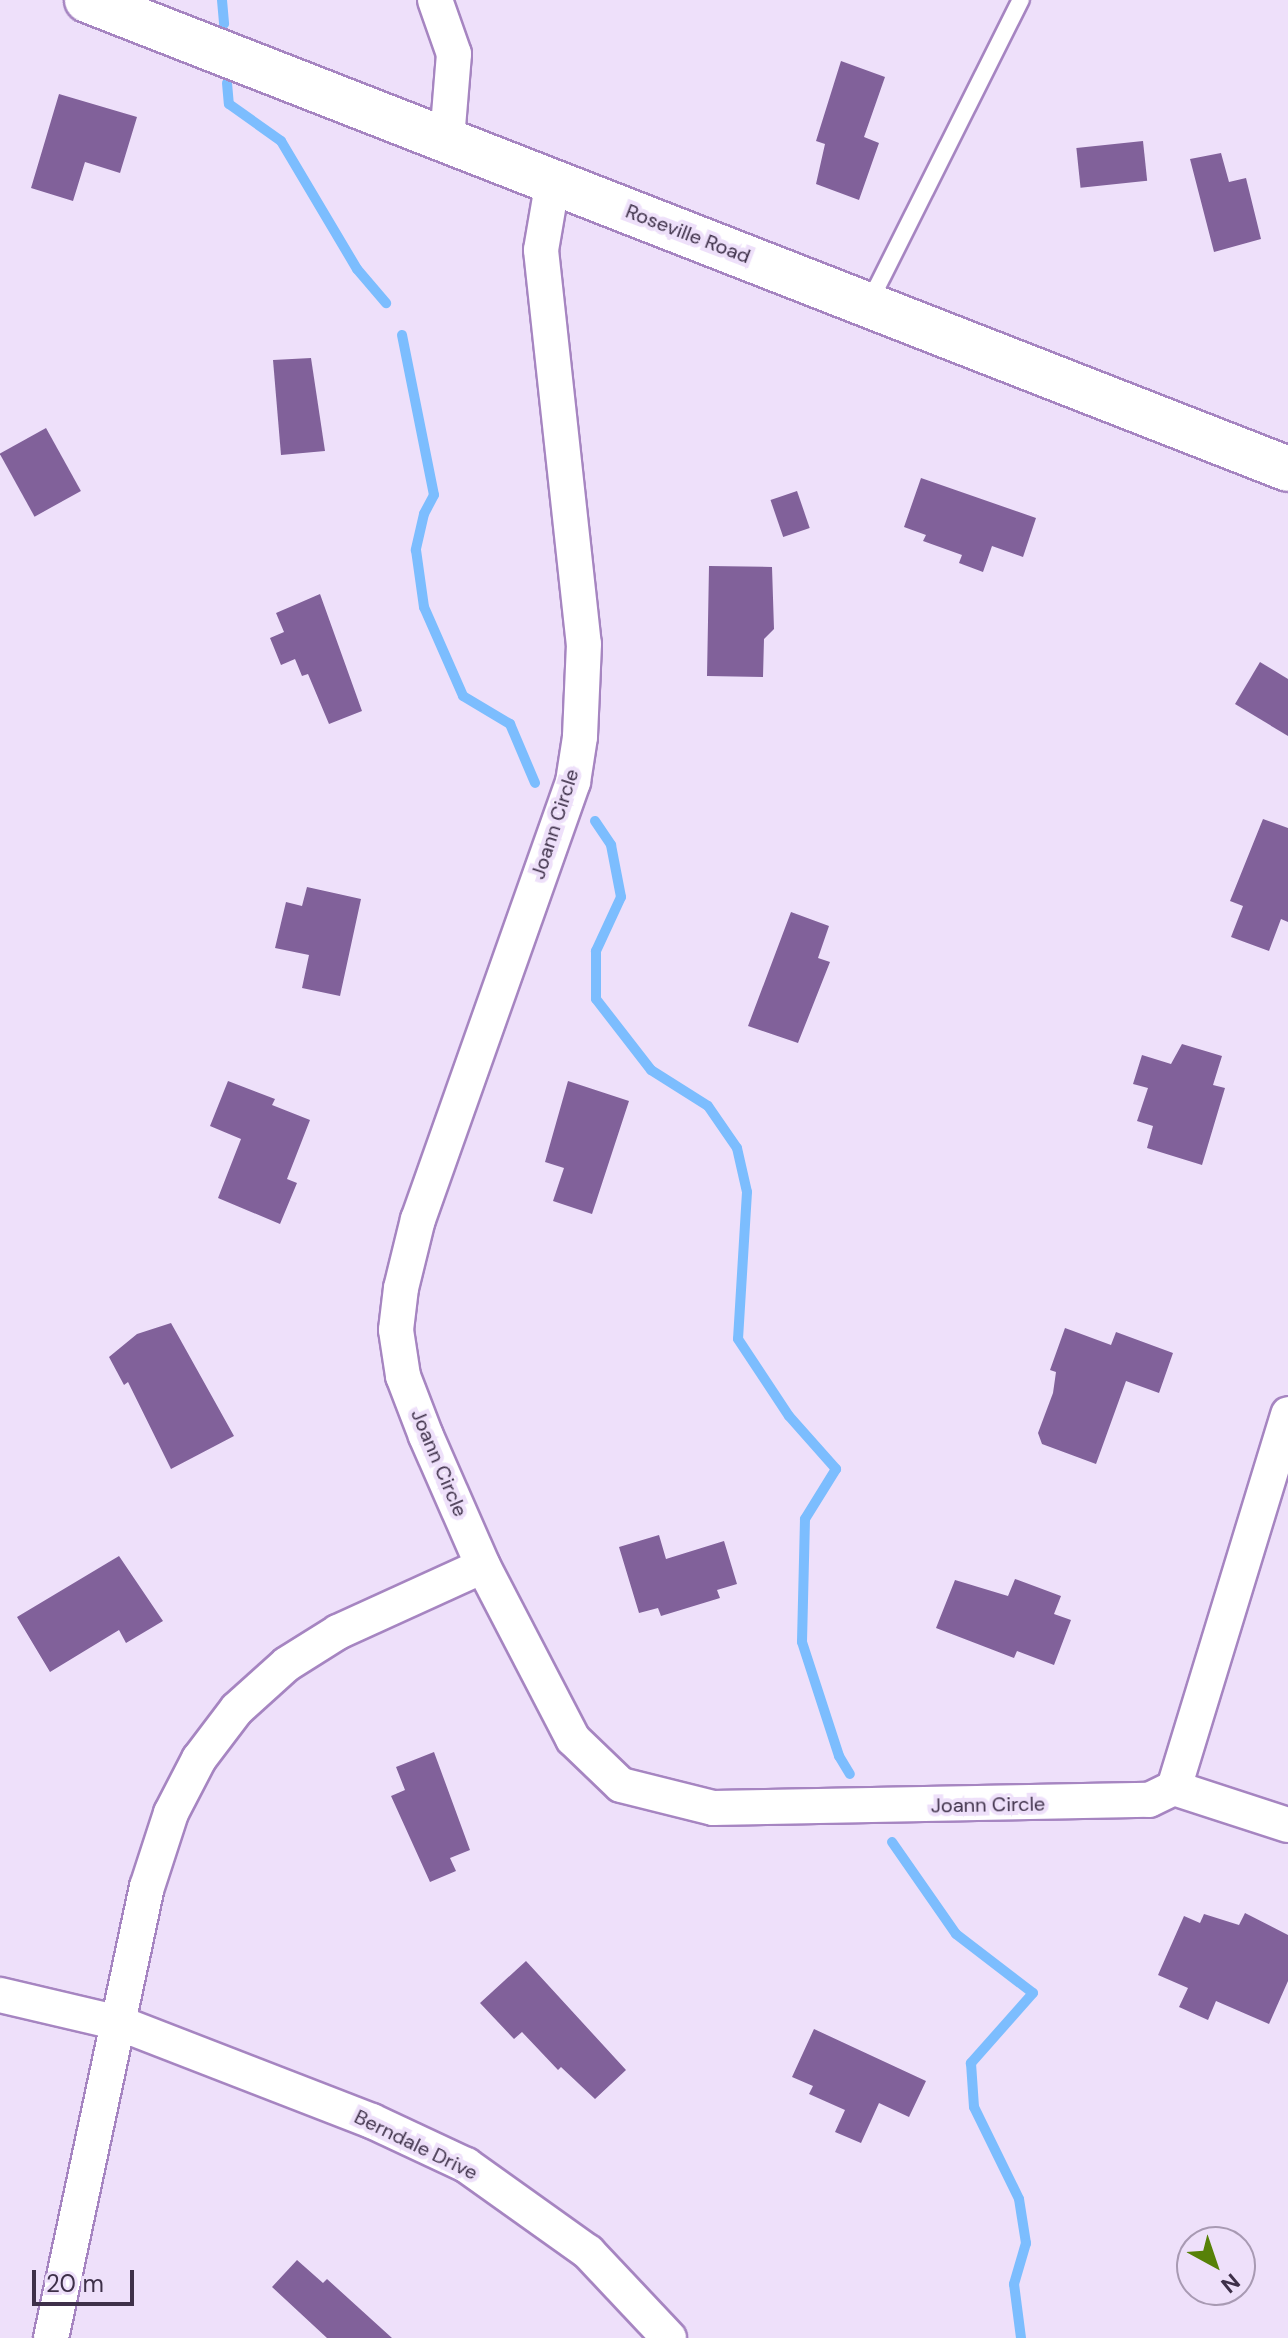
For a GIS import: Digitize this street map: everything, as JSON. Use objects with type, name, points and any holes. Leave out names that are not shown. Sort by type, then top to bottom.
[{"type":"street","name":"Roseville Road","points":[[87,0],[1288,469]]},
{"type":"street","points":[[435,0],[454,54],[447,139]]},
{"type":"street","name":"Joann Circle","points":[[553,180],[541,250],[584,644],[580,737],[573,782],[418,1219],[396,1330],[403,1376],[483,1566],[573,1739],[621,1785],[664,1800],[784,1810],[1149,1800],[1174,1788]]},
{"type":"street","points":[[1288,1414],[1178,1761],[1174,1788],[1288,1825]]},
{"type":"street","points":[[51,2338],[147,1887],[171,1813],[199,1759],[237,1709],[287,1664],[338,1632],[483,1566]]},
{"type":"street","name":"Berndale Drive","points":[[0,1995],[119,2023],[372,2121],[466,2165],[588,2252],[669,2338]]},
{"type":"lane","points":[[868,305],[1021,0]]},
{"type":"building","points":[[841,61],[885,77],[864,137],[879,143],[859,200],[816,184],[825,144],[816,141]]},
{"type":"building","points":[[59,94],[137,117],[120,173],[85,162],[73,201],[31,188]]},
{"type":"building","points":[[1143,141],[1147,181],[1081,188],[1076,148]]},
{"type":"building","points":[[1221,153],[1229,182],[1246,178],[1261,239],[1214,252],[1190,159]]},
{"type":"building","points":[[311,358],[325,451],[281,455],[273,360]]},
{"type":"building","points":[[46,428],[81,491],[35,517],[0,453]]},
{"type":"building","points":[[921,478],[1036,518],[1023,557],[992,546],[983,572],[959,563],[962,555],[923,541],[926,535],[904,527]]},
{"type":"building","points":[[797,491],[810,528],[783,537],[771,500]]},
{"type":"building","points":[[709,566],[772,567],[774,629],[764,639],[763,677],[707,676]]},
{"type":"building","points":[[320,594],[362,711],[329,724],[308,674],[302,676],[295,659],[281,665],[270,638],[284,632],[276,613]]},
{"type":"building","points":[[1260,662],[1288,679],[1288,736],[1235,704]]},
{"type":"building","points":[[1263,819],[1288,828],[1288,922],[1281,919],[1269,951],[1231,937],[1243,906],[1230,901]]},
{"type":"building","points":[[307,887],[361,899],[340,996],[302,988],[309,955],[275,948],[286,902],[302,906]]},
{"type":"building","points":[[791,912],[829,926],[818,958],[830,962],[798,1043],[748,1026]]},
{"type":"building","points":[[1182,1044],[1222,1056],[1213,1085],[1225,1088],[1202,1165],[1147,1148],[1153,1126],[1137,1121],[1148,1088],[1133,1084],[1142,1055],[1171,1064]]},
{"type":"building","points":[[228,1081],[275,1099],[272,1105],[310,1120],[287,1179],[297,1183],[280,1224],[218,1198],[241,1139],[210,1126]]},
{"type":"building","points":[[568,1081],[629,1101],[592,1214],[553,1201],[564,1168],[545,1162]]},
{"type":"building","points":[[171,1323],[234,1436],[171,1469],[128,1382],[124,1385],[109,1357],[137,1334]]},
{"type":"building","points":[[1065,1328],[1111,1345],[1116,1332],[1173,1353],[1159,1393],[1126,1381],[1096,1464],[1042,1444],[1038,1433],[1053,1393],[1056,1372],[1050,1370]]},
{"type":"building","points":[[659,1535],[666,1559],[724,1541],[737,1584],[717,1590],[720,1598],[661,1616],[658,1608],[639,1613],[619,1547]]},
{"type":"building","points":[[119,1556],[163,1621],[126,1643],[119,1630],[50,1672],[17,1617]]},
{"type":"building","points":[[1015,1579],[1061,1596],[1054,1614],[1071,1620],[1054,1665],[1017,1651],[1014,1658],[936,1628],[955,1580],[1008,1596]]},
{"type":"building","points":[[434,1752],[470,1850],[450,1858],[456,1871],[430,1882],[391,1796],[405,1790],[396,1767]]},
{"type":"building","points":[[1245,1913],[1288,1935],[1288,1981],[1269,2024],[1216,2001],[1208,2020],[1179,2007],[1188,1988],[1158,1975],[1184,1916],[1200,1923],[1204,1914],[1239,1925]]},
{"type":"building","points":[[526,1961],[626,2070],[595,2099],[561,2067],[558,2070],[522,2032],[514,2039],[480,2003]]},
{"type":"building","points":[[814,2029],[926,2081],[909,2117],[879,2103],[861,2143],[835,2132],[845,2110],[809,2094],[813,2086],[792,2077]]},
{"type":"building","points":[[297,2260],[323,2283],[327,2279],[392,2338],[327,2338],[272,2287]]},
{"type":"waterway","points":[[222,0],[224,24]]},
{"type":"waterway","points":[[227,83],[229,104],[281,141],[357,269],[386,303]]},
{"type":"waterway","points":[[402,335],[434,495],[424,514],[416,550],[424,607],[463,696],[510,724],[535,783]]},
{"type":"waterway","points":[[595,821],[611,845],[621,897],[596,951],[596,999],[651,1070],[708,1106],[737,1148],[747,1192],[738,1339],[789,1416],[836,1469],[805,1519],[802,1642],[839,1756],[850,1774]]},
{"type":"waterway","points":[[892,1842],[956,1934],[1033,1993],[971,2063],[974,2107],[1019,2199],[1026,2243],[1014,2284],[1021,2338]]}]
